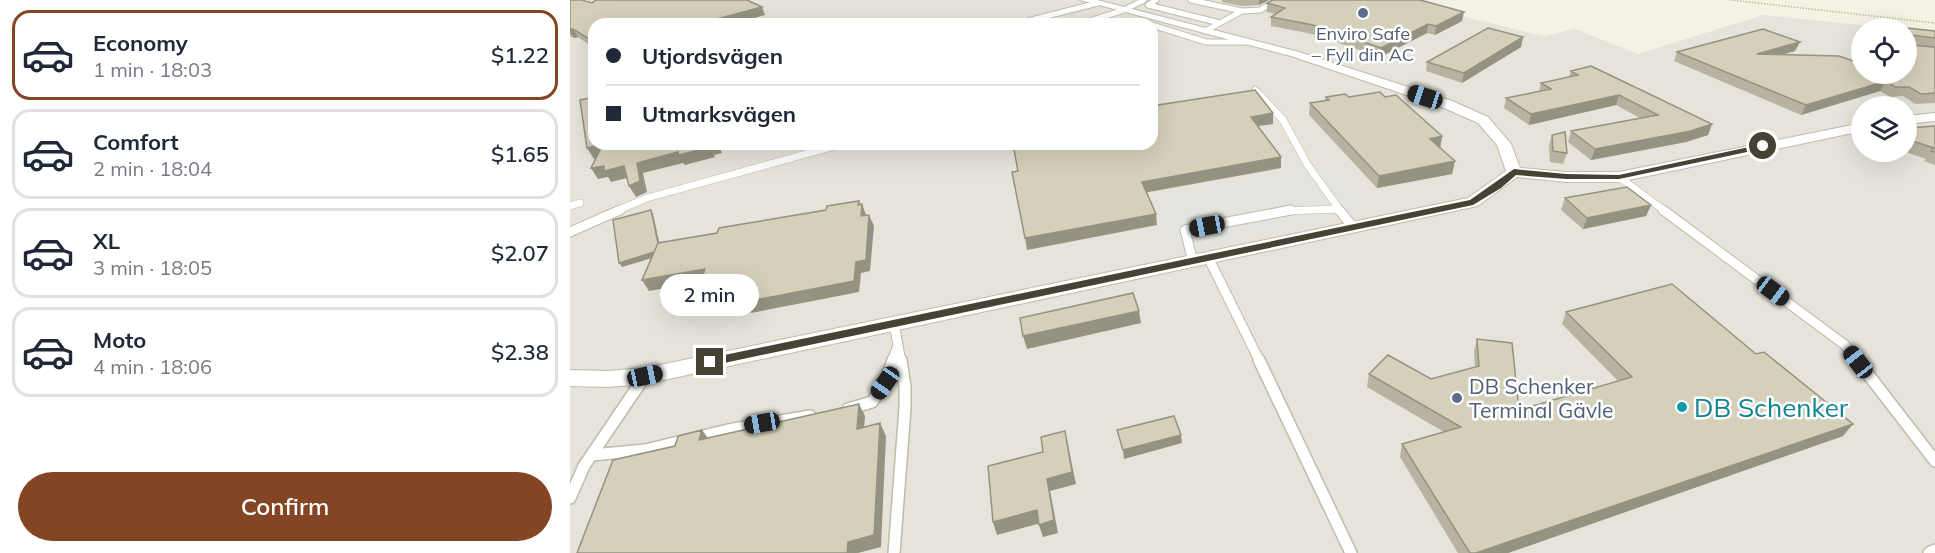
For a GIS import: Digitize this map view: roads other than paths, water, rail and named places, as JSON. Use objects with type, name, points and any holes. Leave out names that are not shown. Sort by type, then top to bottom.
[{"type":"street","points":[[1084,0],[1155,18]]},
{"type":"street","points":[[1158,19],[1295,54],[1447,104],[1483,120],[1504,144],[1514,172]]},
{"type":"street","points":[[1917,119],[1935,117]]},
{"type":"street","points":[[570,378],[608,379],[645,376],[1354,228],[1473,202],[1498,186],[1514,172],[1566,177],[1619,177],[1851,129]]},
{"type":"lane","points":[[1102,18],[1144,0]]},
{"type":"lane","points":[[1156,0],[1148,5],[1220,23]]},
{"type":"lane","points":[[1191,0],[1242,11],[1260,10],[1279,0]]},
{"type":"lane","points":[[570,4],[588,3]]},
{"type":"lane","points":[[1039,18],[1098,3]]},
{"type":"lane","points":[[1070,10],[1090,13],[1094,18]]},
{"type":"lane","points":[[1204,31],[1242,11]]},
{"type":"lane","points":[[1140,14],[1144,18]]},
{"type":"lane","points":[[1158,27],[1206,42],[1249,42]]},
{"type":"lane","points":[[1255,89],[1283,120],[1307,164],[1354,228]]},
{"type":"lane","points":[[570,232],[585,227],[626,205],[647,198],[820,150]]},
{"type":"lane","points":[[1619,177],[1845,345],[1935,460]]},
{"type":"lane","points":[[570,206],[580,202]]},
{"type":"lane","points":[[1339,209],[1294,209],[1185,230],[1320,482],[1351,553]]},
{"type":"lane","points":[[894,323],[905,385],[894,523],[894,553]]},
{"type":"lane","points":[[592,455],[645,450],[728,430],[831,413],[872,402],[885,383],[897,348]]},
{"type":"lane","points":[[570,498],[584,466],[645,376]]},
{"type":"lane","points":[[1929,553],[1935,550]]},
{"type":"place","name":"Enviro Safe – Fyll din AC","points":[[1363,13]]},
{"type":"place","name":"DB Schenker Terminal Gävle","points":[[1457,398]]},
{"type":"place","name":"DB Schenker","points":[[1682,407]]}]
